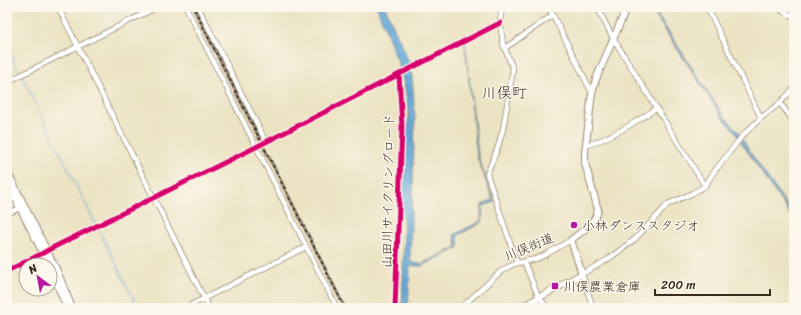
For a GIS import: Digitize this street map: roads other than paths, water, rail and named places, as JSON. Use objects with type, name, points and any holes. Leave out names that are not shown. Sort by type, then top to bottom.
[{"type":"main road","points":[[520,308],[582,274],[571,240],[594,221],[598,210],[585,162],[592,92],[596,79],[627,7]]},
{"type":"main road","points":[[7,172],[22,207],[64,287],[72,308]]},
{"type":"main road","points":[[7,182],[22,207]]},
{"type":"main road","points":[[45,252],[46,257]]},
{"type":"main road","points":[[58,287],[67,308]]},
{"type":"street","points":[[58,7],[209,308]]},
{"type":"street","points":[[7,82],[157,7]]},
{"type":"street","points":[[186,7],[337,308]]},
{"type":"street","points":[[198,7],[266,142]]},
{"type":"street","points":[[503,7],[500,23],[503,44],[513,69],[503,129],[498,147],[487,174],[516,263]]},
{"type":"street","points":[[547,7],[553,15],[592,92]]},
{"type":"street","points":[[596,7],[705,186]]},
{"type":"street","points":[[707,7],[762,118]]},
{"type":"street","points":[[775,7],[794,17]]},
{"type":"street","points":[[505,48],[553,15]]},
{"type":"street","points":[[7,271],[500,23]]},
{"type":"street","points":[[593,308],[582,274],[607,260],[635,239],[668,204],[705,186],[743,135],[780,103],[794,88]]},
{"type":"street","points":[[780,103],[794,122]]},
{"type":"street","points":[[586,144],[604,139],[618,132],[657,108]]},
{"type":"street","points":[[7,214],[22,207]]},
{"type":"street","name":"川俣街道","points":[[462,308],[508,266],[536,259],[571,240]]},
{"type":"street","points":[[185,308],[306,247]]},
{"type":"street","points":[[524,262],[539,298],[549,308]]},
{"type":"street","points":[[7,300],[11,308]]},
{"type":"water","points":[[377,7],[385,7],[408,60],[412,77],[415,118],[410,262],[421,264],[457,247],[454,236],[455,234],[480,222],[483,204],[493,200],[477,156],[465,43],[478,156],[495,202],[483,206],[481,223],[458,235],[458,248],[421,266],[410,266],[408,308],[402,308],[404,243],[403,206],[409,114],[405,88],[399,65]]},
{"type":"water","points":[[650,7],[652,7],[723,115],[738,131],[750,152],[794,216],[794,220],[735,131],[721,115]]},
{"type":"waterway","points":[[7,47],[20,73]]},
{"type":"waterway","points":[[22,76],[96,225]]},
{"type":"waterway","points":[[98,228],[138,308]]},
{"type":"railway","points":[[193,7],[345,308]]},
{"type":"place","name":"小林ダンススタジオ","points":[[574,225]]},
{"type":"place","name":"川俣農業倉庫","points":[[555,286]]},
{"type":"district","name":"川俣町","points":[[504,93]]}]
